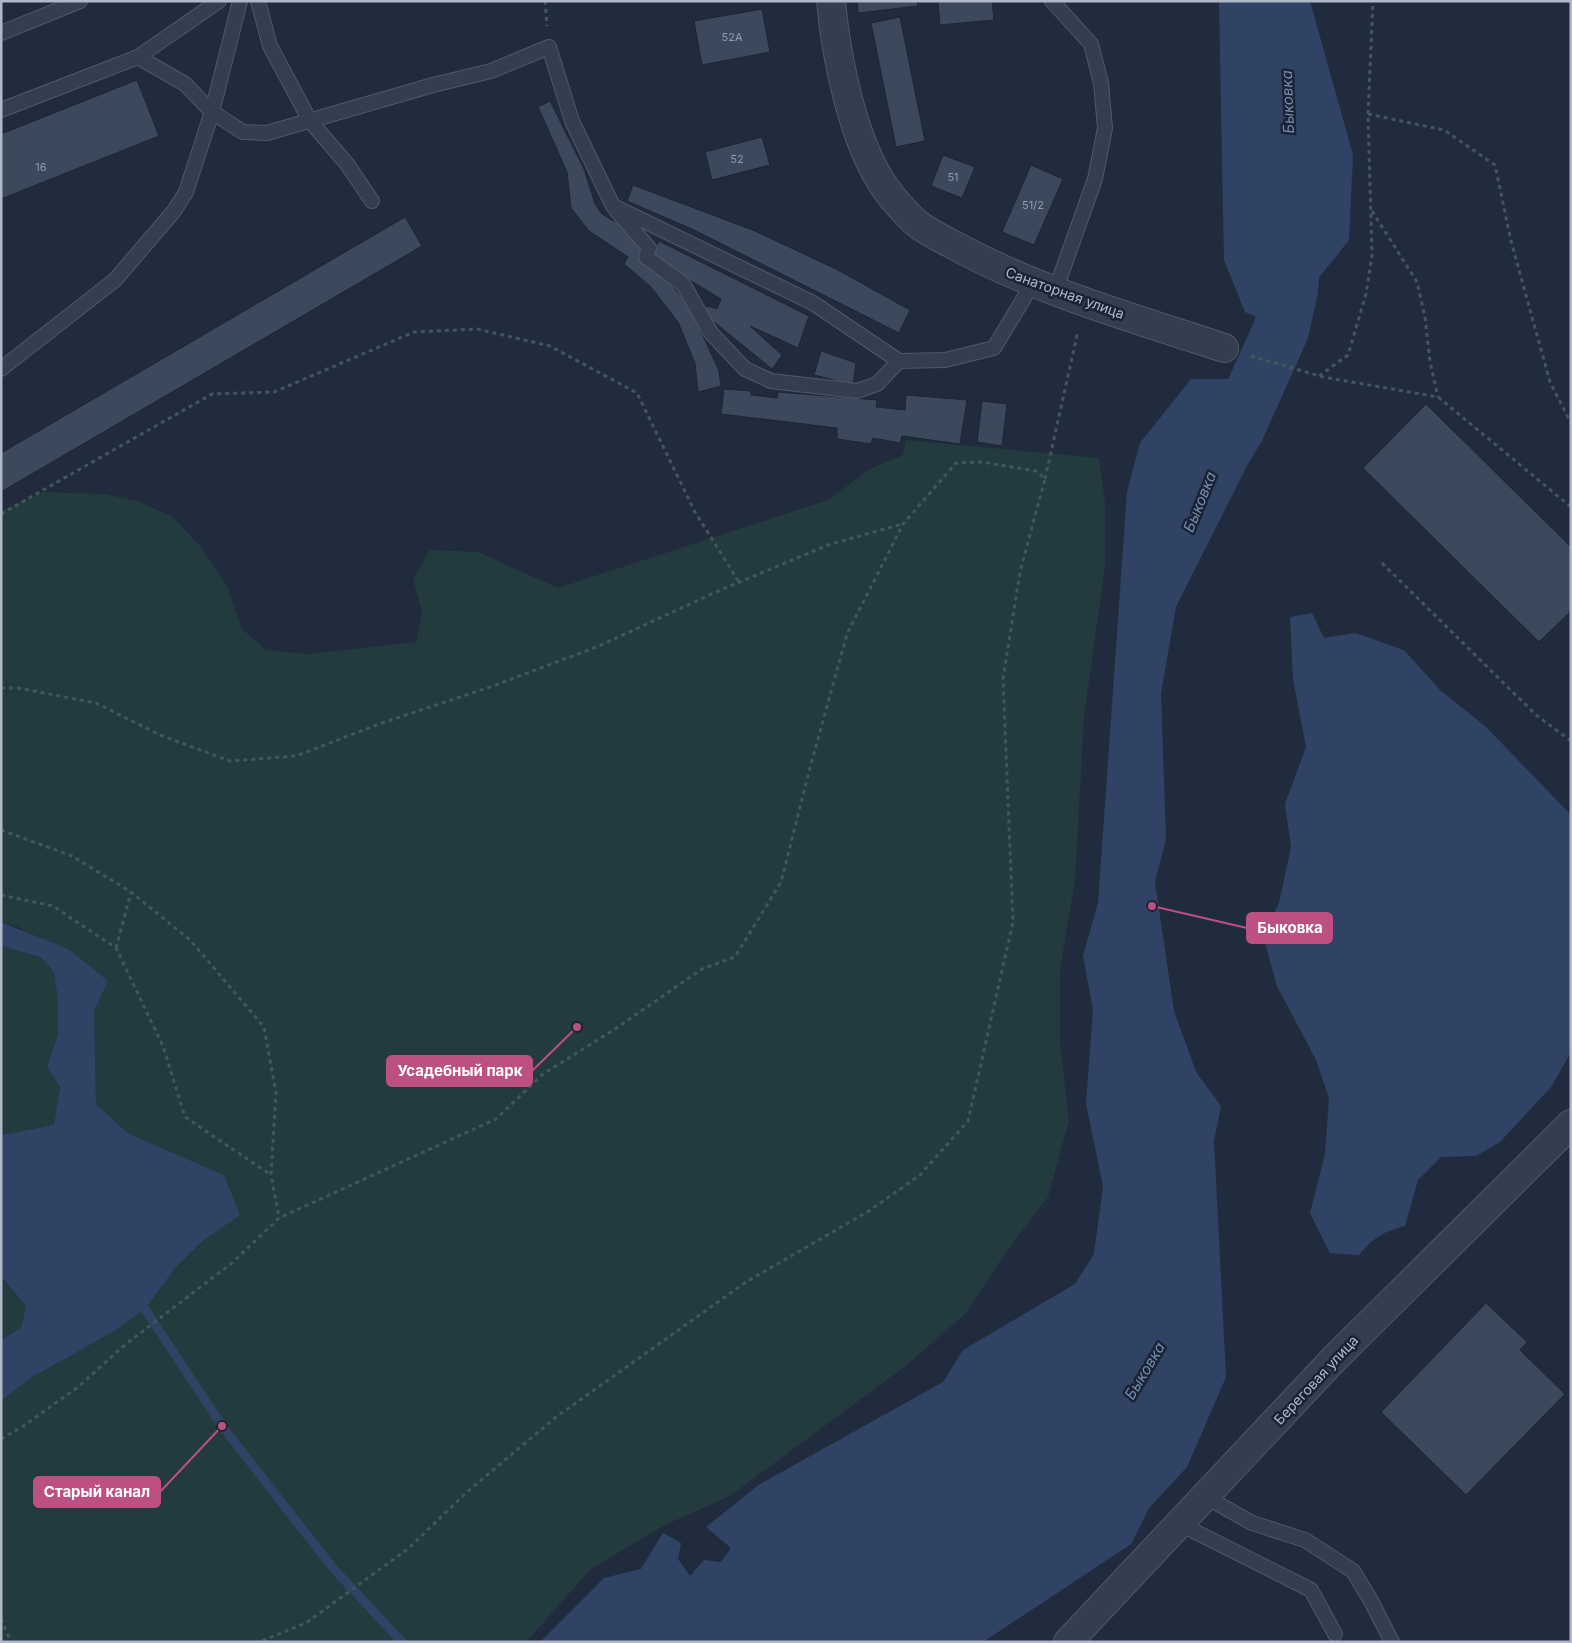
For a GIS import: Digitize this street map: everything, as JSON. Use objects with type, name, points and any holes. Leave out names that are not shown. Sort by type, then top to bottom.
[{"type":"street","name":"Санаторная улица","points":[[831,1],[838,63],[866,151],[885,188],[914,221],[954,245],[1084,301],[1224,348]]},
{"type":"street","name":"Береговая улица","points":[[1068,1642],[1206,1497],[1334,1358],[1568,1124]]},
{"type":"lane","points":[[1,33],[80,1]]},
{"type":"lane","points":[[1,110],[138,57],[219,1]]},
{"type":"lane","points":[[1,369],[115,280],[174,211],[186,192],[212,112],[240,1]]},
{"type":"lane","points":[[258,1],[270,46],[310,120],[347,164],[372,201]]},
{"type":"lane","points":[[613,206],[813,303],[899,361],[945,360],[994,348],[1046,283],[1095,179],[1105,128],[1101,83],[1091,44],[1052,1]]},
{"type":"lane","points":[[138,57],[185,84],[212,112],[243,132],[267,134],[433,85],[491,71],[549,48],[572,121],[613,206],[649,248],[646,257],[682,284],[711,333],[745,369],[771,381],[857,391],[877,384],[899,361]]},
{"type":"lane","points":[[1206,1497],[1252,1523],[1305,1540],[1353,1572],[1370,1599],[1392,1642]]},
{"type":"lane","points":[[1180,1524],[1312,1590],[1335,1634]]},
{"type":"path","points":[[1319,376],[1348,355],[1366,294],[1372,255],[1368,114],[1373,1]]},
{"type":"path","points":[[1368,114],[1444,130],[1495,165],[1511,241],[1550,382],[1571,423]]},
{"type":"path","points":[[1372,210],[1417,282],[1425,317],[1430,362],[1438,397]]},
{"type":"path","points":[[259,1642],[306,1623],[409,1548],[467,1492],[556,1417],[746,1282],[869,1211],[920,1174],[968,1121],[1013,922],[1003,679],[1020,572],[1045,479],[1084,301]]},
{"type":"path","points":[[1,514],[212,394],[274,392],[414,332],[477,329],[550,346],[637,393],[695,512],[739,582]]},
{"type":"path","points":[[1224,348],[1319,376],[1438,397],[1571,508]]},
{"type":"path","points":[[1,1439],[26,1425],[78,1386],[126,1344],[232,1263],[279,1218],[496,1119],[543,1074],[615,1029],[702,970],[735,957],[781,882],[811,764],[848,634],[903,524],[956,463],[982,462],[1036,470],[1045,479]]},
{"type":"path","points":[[1,688],[18,688],[96,703],[160,735],[230,761],[296,756],[382,723],[493,686],[599,646],[739,582],[828,545],[903,524]]},
{"type":"path","points":[[1382,563],[1536,715],[1571,741]]},
{"type":"path","points":[[1,830],[72,856],[131,892],[190,940],[264,1027],[276,1093],[271,1175],[279,1218]]},
{"type":"path","points":[[116,948],[131,892]]},
{"type":"path","points":[[1,895],[53,906],[116,948],[163,1046],[185,1117],[271,1175]]},
{"type":"path","points":[[1,1618],[11,1642]]},
{"type":"green space","points":[[906,440],[1099,458],[1105,502],[1105,567],[1084,716],[1075,881],[1060,969],[1060,1043],[1069,1121],[1048,1197],[1004,1255],[966,1313],[907,1365],[730,1496],[665,1525],[591,1569],[526,1642],[1,1642],[1,1401],[34,1376],[111,1333],[145,1309],[176,1267],[204,1240],[239,1215],[224,1175],[129,1134],[96,1104],[94,1011],[108,981],[18,927],[1,922],[1,511],[43,492],[104,494],[137,501],[172,516],[200,546],[227,586],[242,629],[266,650],[307,654],[416,642],[422,612],[413,579],[430,550],[478,552],[558,588],[828,500],[870,469],[903,455]]},
{"type":"green space","points":[[1,946],[41,957],[54,972],[58,1001],[58,1034],[47,1067],[60,1086],[54,1125],[1,1135]]},
{"type":"green space","points":[[1,1276],[26,1306],[21,1328],[1,1340]]},
{"type":"water","points":[[1219,1],[1310,1],[1353,155],[1349,240],[1314,284],[1265,321],[1245,312],[1224,260]]},
{"type":"water","points":[[1191,379],[1234,379],[1261,396],[1270,420],[1176,607],[1161,693],[1166,839],[1155,882],[1174,1011],[1196,1072],[1221,1106],[1214,1141],[1226,1377],[1187,1467],[1149,1508],[1131,1544],[983,1642],[540,1642],[604,1578],[641,1569],[663,1533],[681,1543],[678,1559],[690,1576],[704,1560],[721,1562],[731,1548],[706,1527],[760,1484],[943,1382],[963,1350],[1075,1284],[1094,1254],[1103,1186],[1086,1104],[1093,1010],[1083,956],[1098,903],[1127,492],[1140,443]]},
{"type":"water","points":[[1312,613],[1324,638],[1355,633],[1404,650],[1440,690],[1486,727],[1571,815],[1571,1052],[1551,1087],[1500,1142],[1476,1156],[1441,1157],[1418,1180],[1405,1226],[1379,1236],[1359,1255],[1330,1253],[1310,1213],[1325,1154],[1329,1098],[1316,1060],[1277,986],[1263,936],[1279,903],[1291,847],[1285,804],[1306,747],[1293,679],[1290,617]]},
{"type":"water","points":[[1,922],[68,949],[108,981],[94,1011],[96,1104],[129,1134],[224,1175],[240,1215],[204,1240],[176,1267],[145,1309],[111,1333],[34,1376],[1,1401],[1,1340],[21,1328],[26,1306],[1,1276],[1,1135],[54,1125],[60,1087],[47,1067],[58,1034],[58,1001],[54,972],[41,957],[1,946]]},
{"type":"building","points":[[857,1],[917,1],[918,6],[858,13]]},
{"type":"building","points":[[938,1],[992,1],[994,20],[940,25]]},
{"type":"building","points":[[762,9],[770,52],[702,65],[694,21]]},
{"type":"building","points":[[900,17],[925,141],[896,147],[871,23]]},
{"type":"building","points":[[137,80],[159,136],[1,199],[1,134]]},
{"type":"building","points":[[550,101],[584,169],[595,204],[602,214],[626,228],[690,307],[719,371],[721,386],[698,392],[695,363],[678,322],[651,287],[624,264],[628,257],[589,231],[571,208],[567,172],[538,107]]},
{"type":"building","points":[[762,137],[770,165],[712,180],[705,152]]},
{"type":"building","points":[[943,155],[975,167],[962,198],[931,186]]},
{"type":"building","points":[[1031,165],[1063,179],[1034,245],[1002,232]]},
{"type":"building","points":[[633,185],[755,231],[836,269],[910,310],[899,333],[692,229],[627,201]]},
{"type":"building","points":[[405,217],[422,246],[1,492],[1,453]]},
{"type":"building","points":[[659,241],[809,316],[798,348],[750,326],[782,355],[772,369],[703,313],[707,306],[717,309],[721,299],[650,256]]},
{"type":"building","points":[[821,351],[856,363],[853,385],[814,375]]},
{"type":"building","points":[[724,389],[751,391],[751,395],[777,398],[778,392],[877,400],[876,407],[905,410],[906,395],[967,400],[960,444],[902,436],[900,443],[873,438],[871,444],[837,439],[837,428],[721,414]]},
{"type":"building","points":[[982,401],[1007,404],[1002,446],[977,442]]},
{"type":"building","points":[[1426,404],[1571,547],[1571,611],[1539,642],[1363,468]]},
{"type":"building","points":[[1486,1303],[1527,1342],[1520,1350],[1565,1394],[1466,1495],[1381,1412]]},
{"type":"waterway","name":"Быковка","points":[[1218,459],[1237,428],[1281,330],[1290,290],[1295,227]]},
{"type":"waterway","points":[[145,1309],[222,1426],[332,1567],[402,1642]]},
{"type":"place","name":"Быковка","points":[[1152,906]]},
{"type":"place","name":"Усадебный парк","points":[[577,1027]]},
{"type":"place","name":"Старый канал","points":[[222,1426]]}]
